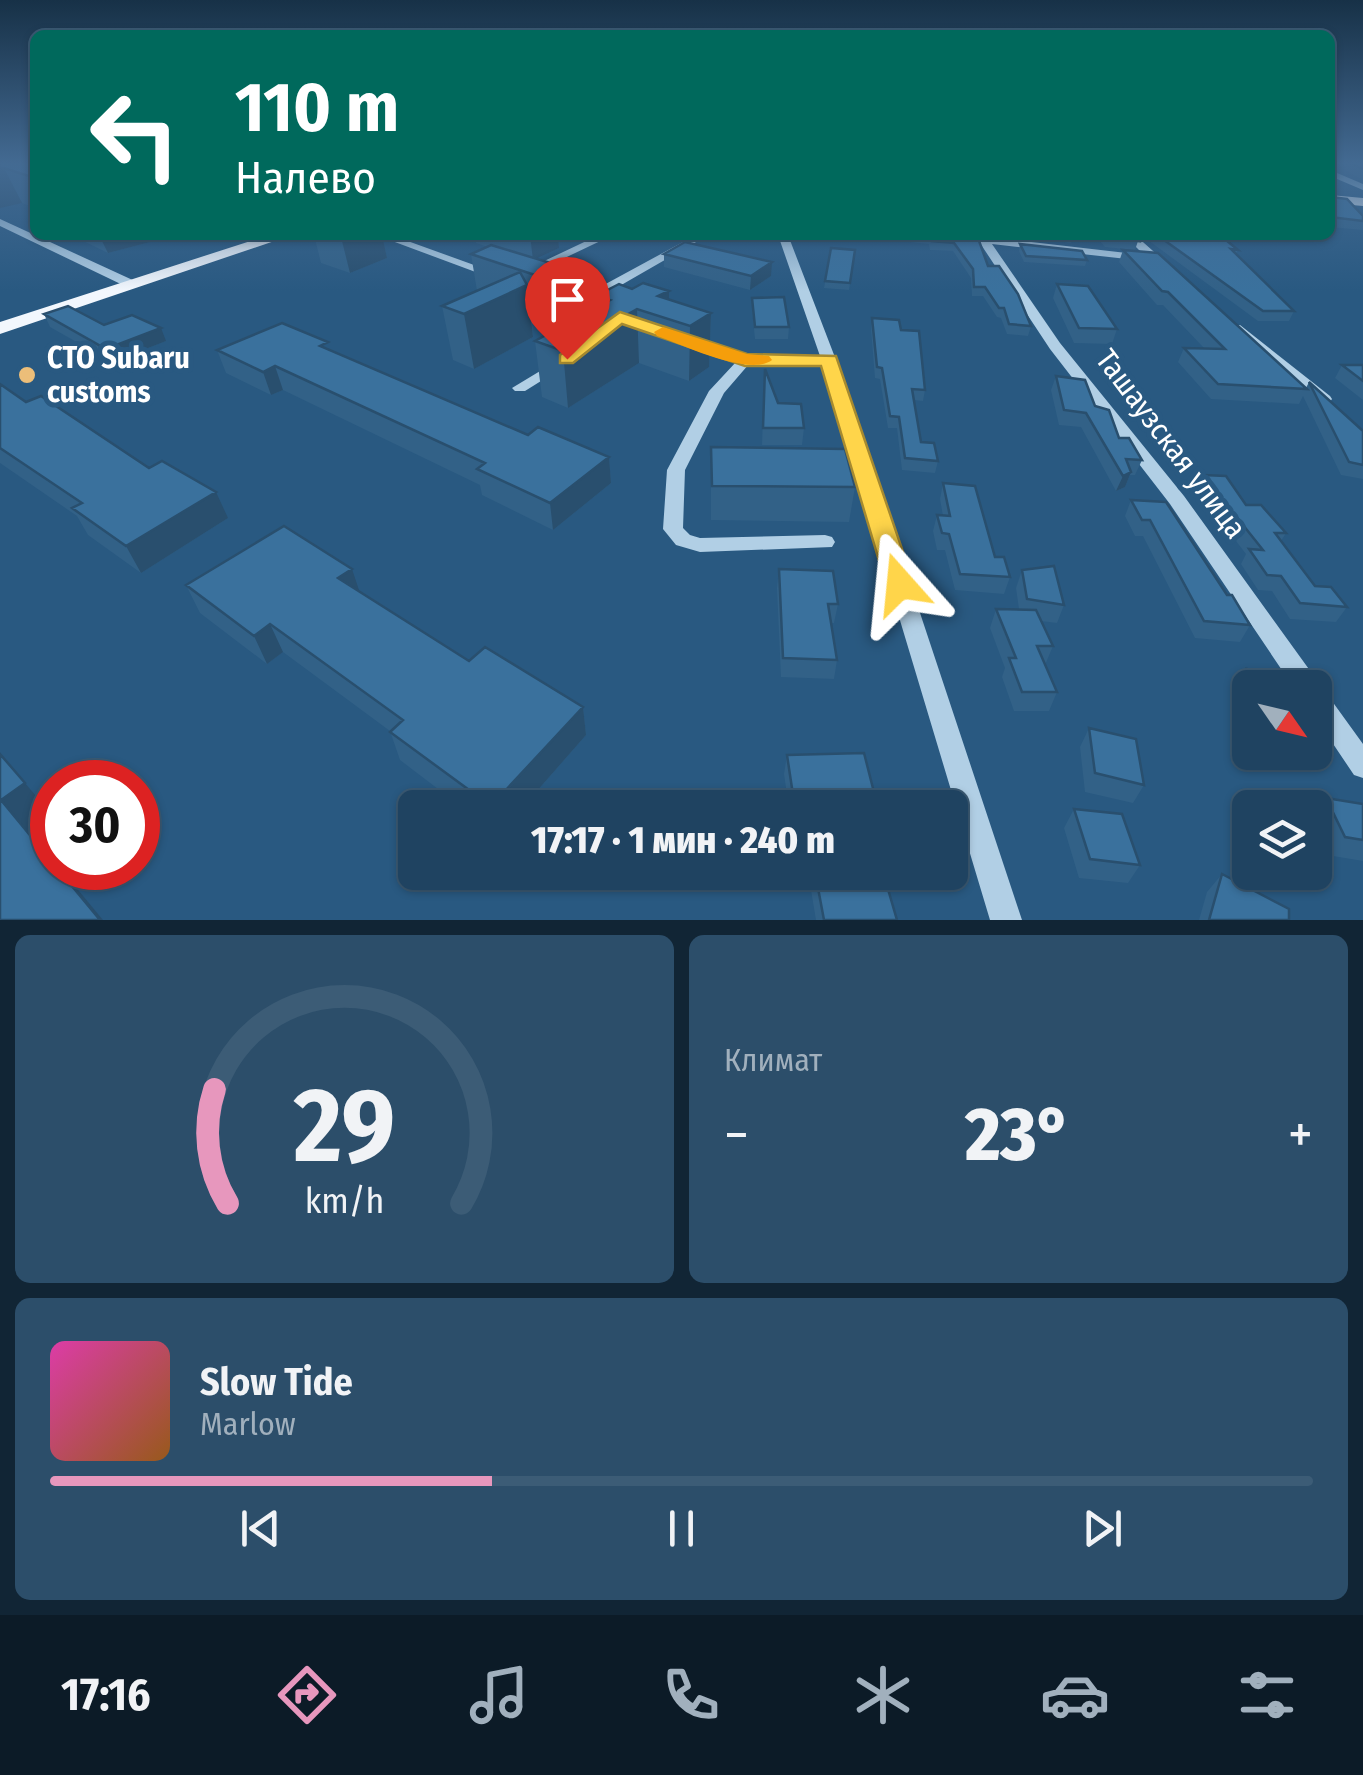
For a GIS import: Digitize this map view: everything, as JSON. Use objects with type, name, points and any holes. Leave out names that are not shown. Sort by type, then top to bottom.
[{"type":"main road","points":[[0,328],[269,240]]},
{"type":"street","points":[[0,222],[30,236]]},
{"type":"street","points":[[38,240],[133,285]]},
{"type":"street","points":[[395,240],[528,286]]},
{"type":"street","points":[[496,286],[597,240]]},
{"type":"street","points":[[580,304],[694,240]]},
{"type":"street","points":[[784,240],[829,360],[1006,920]]},
{"type":"street","points":[[984,240],[1156,259]]},
{"type":"street","name":"Ташаузская улица","points":[[984,240],[1055,346],[1177,500],[1295,670]]},
{"type":"street","points":[[1135,240],[1185,284]]},
{"type":"street","points":[[545,292],[638,323]]},
{"type":"street","points":[[606,328],[620,317]]},
{"type":"street","points":[[1230,320],[1333,407]]},
{"type":"street","points":[[674,336],[745,360],[829,360]]},
{"type":"street","points":[[520,388],[580,348]]},
{"type":"street","points":[[745,360],[718,390],[676,470],[674,530],[683,540],[700,544],[825,542]]},
{"type":"street","points":[[1332,721],[1363,766]]},
{"type":"building","points":[[1335,205],[1353,205],[1363,221],[1335,218]]},
{"type":"building","points":[[979,240],[988,266],[999,266],[1018,294],[1031,326],[1009,324],[1004,308],[999,308],[985,287],[974,287],[973,269],[954,243],[932,241]]},
{"type":"building","points":[[1164,240],[1226,240],[1294,311],[1263,311]]},
{"type":"building","points":[[685,242],[772,262],[751,276],[664,254]]},
{"type":"building","points":[[1020,244],[1082,251],[1087,260],[1026,256]]},
{"type":"building","points":[[491,245],[577,271],[553,281],[471,254]]},
{"type":"building","points":[[831,248],[855,250],[850,283],[825,281]]},
{"type":"building","points":[[1123,250],[1158,253],[1307,389],[1218,384],[1184,348],[1225,349]]},
{"type":"building","points":[[520,272],[527,285],[464,314],[442,306]]},
{"type":"building","points":[[643,283],[669,291],[658,296],[711,313],[690,326],[637,309],[563,351],[535,341],[610,300],[596,296],[619,284],[632,289]]},
{"type":"building","points":[[1057,284],[1088,286],[1117,329],[1079,328]]},
{"type":"building","points":[[784,297],[789,327],[755,327],[752,298]]},
{"type":"building","points":[[68,306],[104,325],[132,315],[161,328],[106,349],[44,314]]},
{"type":"building","points":[[872,318],[899,320],[901,330],[919,331],[925,390],[912,389],[921,442],[934,443],[938,461],[905,458],[899,417],[890,416],[882,368],[877,367]]},
{"type":"building","points":[[282,323],[328,342],[320,346],[528,435],[538,427],[609,457],[550,503],[477,469],[485,463],[275,366],[263,372],[217,350]]},
{"type":"building","points":[[1342,365],[1363,365],[1363,381]]},
{"type":"building","points":[[765,369],[778,403],[801,404],[804,428],[763,428]]},
{"type":"building","points":[[1056,376],[1085,380],[1095,406],[1109,410],[1119,438],[1129,438],[1142,460],[1126,459],[1131,472],[1123,476],[1086,413],[1064,410]]},
{"type":"building","points":[[1309,382],[1363,431],[1363,465],[1349,462]]},
{"type":"building","points":[[0,384],[26,402],[41,396],[149,468],[162,461],[216,492],[126,546],[72,508],[82,503],[0,448]]},
{"type":"building","points":[[711,447],[845,449],[855,487],[712,486]]},
{"type":"building","points":[[1203,475],[1226,476],[1246,505],[1261,505],[1286,533],[1275,533],[1315,586],[1331,587],[1347,607],[1300,603],[1281,576],[1267,575],[1249,549],[1263,550]]},
{"type":"building","points":[[943,483],[975,486],[995,557],[1004,557],[1010,577],[960,574],[949,534],[942,533],[937,515],[950,516]]},
{"type":"building","points":[[1131,500],[1166,502],[1250,625],[1204,621],[1150,520],[1142,520]]},
{"type":"building","points":[[284,526],[352,569],[338,578],[469,661],[485,647],[583,707],[506,790],[469,790],[390,732],[403,720],[270,624],[254,636],[186,585]]},
{"type":"building","points":[[1054,566],[1064,605],[1027,599],[1022,570]]},
{"type":"building","points":[[779,569],[833,571],[838,604],[828,604],[837,660],[783,658]]},
{"type":"building","points":[[996,609],[1036,610],[1053,646],[1037,646],[1057,692],[1022,692],[1009,658],[1016,658]]},
{"type":"building","points":[[1089,728],[1136,739],[1144,785],[1095,773]]},
{"type":"building","points":[[864,753],[873,790],[792,790],[787,755]]},
{"type":"building","points":[[0,754],[25,783],[1,800],[30,835],[30,890],[75,890],[100,920],[0,920]]},
{"type":"building","points":[[1332,799],[1363,804],[1363,840],[1345,837],[1332,810]]},
{"type":"building","points":[[1074,809],[1122,814],[1140,865],[1090,859]]},
{"type":"building","points":[[1222,874],[1232,879],[1232,890],[1253,890],[1289,909],[1289,920],[1209,920]]},
{"type":"building","points":[[818,890],[888,890],[897,920],[824,920]]},
{"type":"slow traffic","points":[[663,332],[745,360],[762,360]]},
{"type":"place","name":"СТО Subaru customs","points":[[27,375]]},
{"type":"route","points":[[567,359],[620,317],[745,360],[829,360],[900,584]]}]
